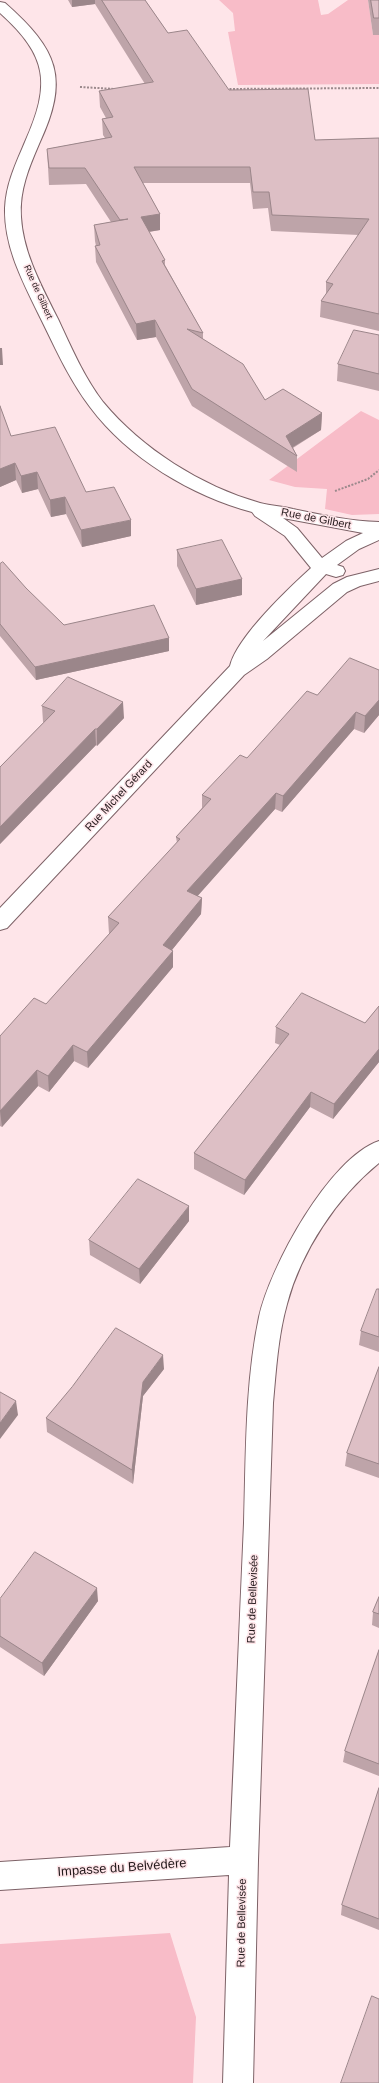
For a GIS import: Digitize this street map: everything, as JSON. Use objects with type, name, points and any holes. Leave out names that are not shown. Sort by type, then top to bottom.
[{"type":"street","name":"Rue de Gilbert","points":[[0,6],[21,25],[37,44],[44,59],[51,84],[46,112],[20,169],[13,194],[13,218],[16,239],[33,285],[60,340],[96,403],[116,426],[144,450],[174,470],[218,494],[253,507],[336,524],[379,528]]},
{"type":"street","name":"Rue de Gilbert","points":[[253,507],[291,532],[299,540],[304,550],[321,566]]},
{"type":"street","name":"Rue Michel Gérard","points":[[237,670],[248,648],[259,631],[321,566],[348,547],[379,533]]},
{"type":"street","points":[[321,566],[374,575]]},
{"type":"street","name":"Rue Michel Gérard","points":[[0,922],[237,670],[260,654],[340,588],[354,580],[374,575]]},
{"type":"street","name":"Rue de Bellevisée","points":[[238,2083],[244,1860],[261,1403],[267,1345],[279,1290],[302,1241],[334,1194],[368,1158],[379,1150]]},
{"type":"street","name":"Impasse du Belvédère","points":[[0,1876],[244,1860]]},
{"type":"path","points":[[51,84],[66,84],[86,89],[118,89]]},
{"type":"path","points":[[220,89],[379,88]]},
{"type":"shaded area","points":[[219,0],[318,0],[321,15],[328,14],[348,0],[368,0],[373,35],[379,35],[379,84],[238,85],[228,32],[235,31],[233,13]]},
{"type":"shaded area","points":[[361,411],[379,420],[379,514],[352,515],[325,509],[327,489],[295,487],[269,480]]},
{"type":"shaded area","points":[[170,1933],[196,2017],[193,2083],[0,2083],[0,1944]]},
{"type":"building","points":[[102,0],[145,0],[168,33],[187,30],[229,90],[308,89],[315,140],[379,138],[379,314],[321,301],[333,284],[326,282],[369,219],[272,215],[269,192],[253,192],[250,167],[134,167],[160,214],[141,217],[165,260],[162,261],[203,333],[187,329],[243,364],[265,400],[283,389],[322,413],[286,436],[297,456],[192,389],[155,320],[136,324],[95,246],[100,245],[94,225],[128,219],[120,220],[85,168],[49,168],[47,149],[112,137],[102,119],[113,117],[99,91],[153,82]]},
{"type":"building","points":[[371,0],[379,0],[379,18],[374,18]]},
{"type":"building","points":[[354,330],[379,335],[379,374],[338,364]]},
{"type":"building","points":[[0,406],[11,436],[55,427],[86,492],[114,487],[131,520],[81,530],[65,497],[50,500],[37,472],[21,476],[15,463],[0,469]]},
{"type":"building","points":[[222,540],[242,579],[196,589],[177,550]]},
{"type":"building","points":[[3,562],[26,588],[64,625],[154,605],[169,638],[35,667],[0,624],[0,564]]},
{"type":"building","points":[[350,658],[379,670],[379,700],[365,716],[356,712],[283,796],[276,793],[187,891],[202,898],[163,945],[173,951],[87,1052],[73,1045],[48,1076],[37,1070],[0,1111],[0,1036],[34,998],[46,1004],[119,923],[108,917],[180,839],[176,837],[211,799],[202,795],[240,755],[247,758],[307,691],[317,695]]},
{"type":"building","points":[[68,677],[123,702],[0,827],[0,767],[55,711],[42,706]]},
{"type":"building","points":[[302,993],[365,1023],[379,1006],[379,1049],[334,1104],[311,1092],[245,1180],[194,1153],[289,1034],[276,1027]]},
{"type":"building","points":[[138,1179],[189,1206],[139,1269],[89,1240]]},
{"type":"building","points":[[377,1289],[379,1289],[379,1337],[361,1331]]},
{"type":"building","points":[[116,1328],[163,1355],[143,1382],[132,1470],[46,1418],[72,1387]]},
{"type":"building","points":[[379,1367],[379,1464],[347,1453]]},
{"type":"building","points":[[0,1392],[16,1401],[0,1423]]},
{"type":"building","points":[[35,1552],[97,1588],[42,1663],[0,1636],[0,1599]]},
{"type":"building","points":[[379,1597],[379,1614],[373,1612]]},
{"type":"building","points":[[379,1650],[379,1764],[345,1751]]},
{"type":"building","points":[[379,1788],[379,1919],[342,1905]]},
{"type":"building","points":[[372,1996],[379,1999],[379,2083],[341,2083]]}]
